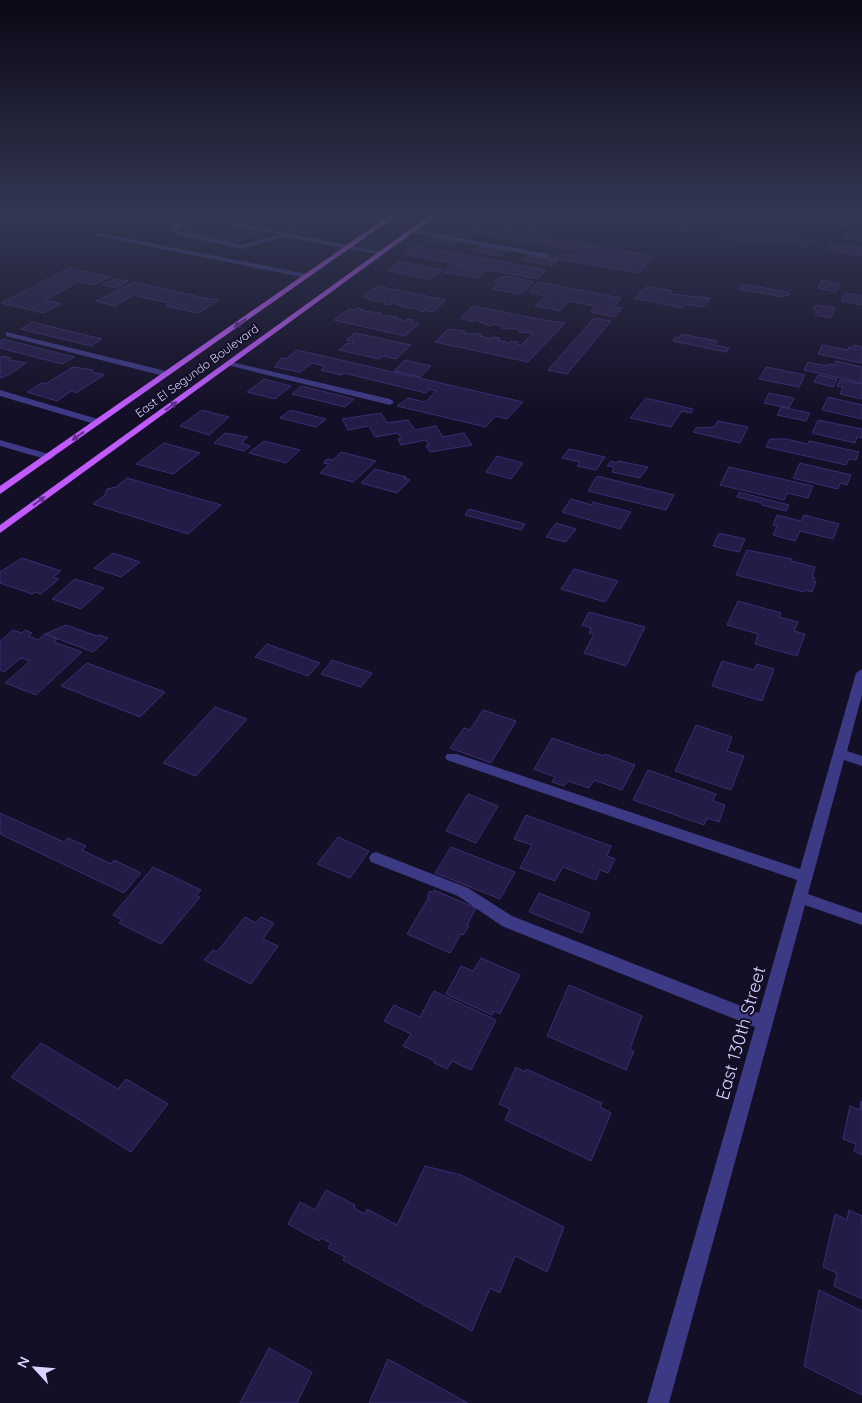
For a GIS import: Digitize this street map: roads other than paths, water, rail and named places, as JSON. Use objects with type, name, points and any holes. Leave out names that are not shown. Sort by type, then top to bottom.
[{"type":"main road","name":"East El Segundo Boulevard","points":[[0,491],[301,280]]},
{"type":"main road","name":"East El Segundo Boulevard","points":[[0,530],[344,280]]},
{"type":"street","points":[[9,334],[167,374]]},
{"type":"street","points":[[230,363],[390,402]]},
{"type":"street","points":[[0,393],[98,422]]},
{"type":"street","points":[[0,443],[49,457]]},
{"type":"street","name":"East 130th Street","points":[[658,1403],[862,674]]},
{"type":"street","points":[[840,754],[862,761]]},
{"type":"street","points":[[452,757],[806,877]]},
{"type":"street","points":[[376,858],[463,892],[508,921],[764,1023]]},
{"type":"street","points":[[800,897],[862,919]]}]
